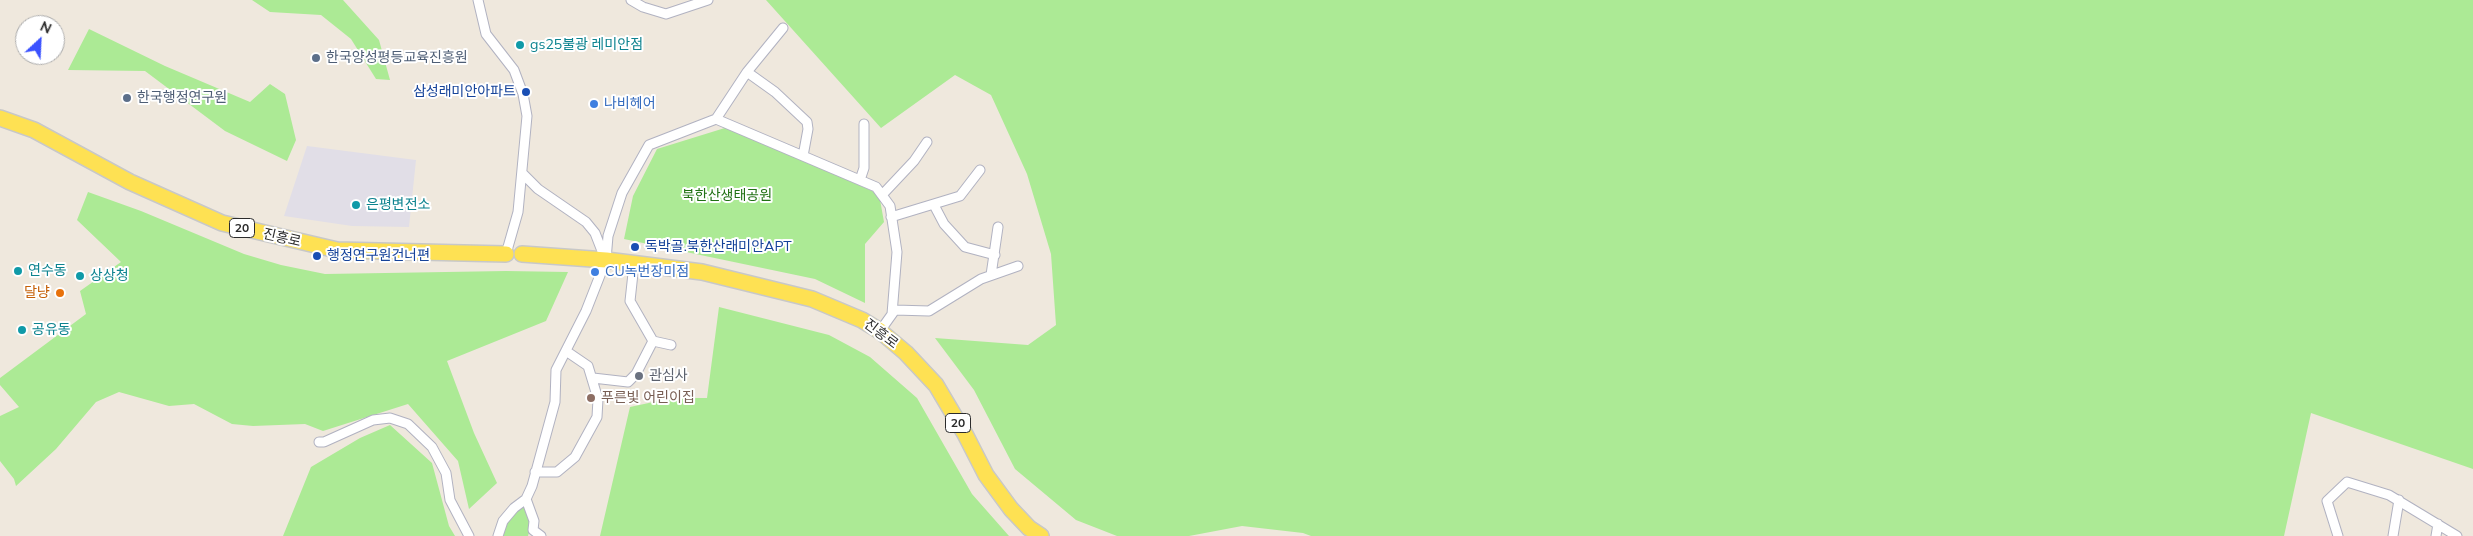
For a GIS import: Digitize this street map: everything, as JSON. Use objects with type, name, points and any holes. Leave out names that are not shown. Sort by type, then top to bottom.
[{"type":"main road","name":"진흥로","points":[[0,118],[34,130],[130,182],[222,223],[337,250],[506,254]]},
{"type":"main road","name":"진흥로","points":[[522,254],[606,260],[702,272],[774,288],[844,311],[880,331],[906,353],[936,385],[965,434],[986,475],[1029,528],[1041,536]]},
{"type":"street","name":"진흥로","points":[[478,0],[486,34],[514,70],[523,94],[526,116],[518,212],[506,254]]},
{"type":"street","points":[[630,0],[666,14],[708,0]]},
{"type":"street","points":[[498,536],[503,521],[526,499],[532,486],[555,402],[556,370],[586,311],[606,260],[608,236],[622,193],[650,145],[716,119],[747,72],[782,28]]},
{"type":"street","points":[[747,72],[774,92],[807,122],[808,129],[803,156]]},
{"type":"street","points":[[716,119],[876,187],[890,206],[897,252],[892,314]]},
{"type":"street","points":[[860,180],[864,168],[864,124]]},
{"type":"street","points":[[882,195],[914,161],[928,142]]},
{"type":"street","points":[[891,217],[960,196],[980,170]]},
{"type":"street","points":[[522,173],[547,196],[586,222],[595,233],[606,260]]},
{"type":"street","points":[[934,205],[944,224],[965,247],[996,255]]},
{"type":"street","points":[[992,275],[998,227]]},
{"type":"street","points":[[634,264],[630,301],[653,341],[671,345]]},
{"type":"street","points":[[880,331],[895,310],[929,311],[981,279],[1018,266]]},
{"type":"street","points":[[593,378],[628,382],[636,374],[653,341]]},
{"type":"street","points":[[535,472],[557,472],[575,457],[597,417],[598,399],[588,366],[566,351]]},
{"type":"street","points":[[319,442],[324,442],[373,420],[390,418],[408,424],[432,447],[446,472],[450,500],[469,536]]},
{"type":"street","points":[[2338,536],[2327,501],[2346,482],[2389,495],[2457,536]]},
{"type":"street","points":[[526,499],[534,521],[532,533],[541,536]]},
{"type":"street","points":[[2393,536],[2398,500]]},
{"type":"street","points":[[2436,536],[2438,524]]},
{"type":"shaded area","points":[[307,146],[416,160],[409,227],[352,226],[284,216]]},
{"type":"green space","points":[[252,0],[343,0],[379,40],[390,80],[376,79],[351,39],[321,15],[270,12]]},
{"type":"green space","points":[[766,0],[2473,0],[2473,469],[2311,413],[2284,536],[1311,536],[1303,533],[1242,526],[1189,536],[1117,536],[1076,520],[1015,469],[974,390],[935,338],[1028,345],[1056,325],[1051,254],[1027,174],[991,95],[955,75],[881,128]]},
{"type":"green space","points":[[89,29],[165,66],[250,102],[270,84],[285,94],[296,140],[287,161],[225,131],[145,71],[68,70]]},
{"type":"green space","name":"북한산생태공원","points":[[728,127],[879,194],[884,222],[865,244],[865,303],[815,279],[624,239],[633,196],[657,149]]},
{"type":"green space","points":[[88,192],[141,211],[244,254],[281,265],[325,274],[506,271],[568,272],[546,321],[447,361],[474,433],[497,483],[469,509],[458,461],[408,404],[323,431],[305,424],[253,426],[232,424],[194,404],[169,406],[119,392],[96,402],[56,449],[16,486],[14,479],[0,461],[0,416],[19,407],[0,385],[0,378],[86,314],[80,291],[121,262],[77,220]]},
{"type":"green space","points":[[719,307],[829,335],[870,357],[917,398],[972,494],[1009,536],[600,536],[630,407],[672,398],[707,398]]},
{"type":"green space","points":[[390,425],[432,463],[449,526],[455,536],[283,536],[311,467],[360,438]]},
{"type":"green space","points":[[522,505],[529,513],[530,529],[528,536],[502,536],[508,518]]},
{"type":"place","name":"gs25불광 레미안점","points":[[520,45]]},
{"type":"place","name":"한국양성평등교육진흥원","points":[[316,58]]},
{"type":"place","name":"삼성래미안아파트","points":[[526,92]]},
{"type":"place","name":"한국행정연구원","points":[[127,98]]},
{"type":"place","name":"나비헤어","points":[[594,104]]},
{"type":"place","name":"은평변전소","points":[[356,205]]},
{"type":"place","name":"독박골.북한산래미안APT","points":[[635,247]]},
{"type":"place","name":"행정연구원건너편","points":[[317,256]]},
{"type":"place","name":"연수동","points":[[18,271]]},
{"type":"place","name":"CU녹번장미점","points":[[595,272]]},
{"type":"place","name":"상상청","points":[[80,276]]},
{"type":"place","name":"달냥","points":[[60,293]]},
{"type":"place","name":"공유동","points":[[22,330]]},
{"type":"place","name":"관심사","points":[[639,376]]},
{"type":"place","name":"푸른빛 어린이집","points":[[591,398]]}]
